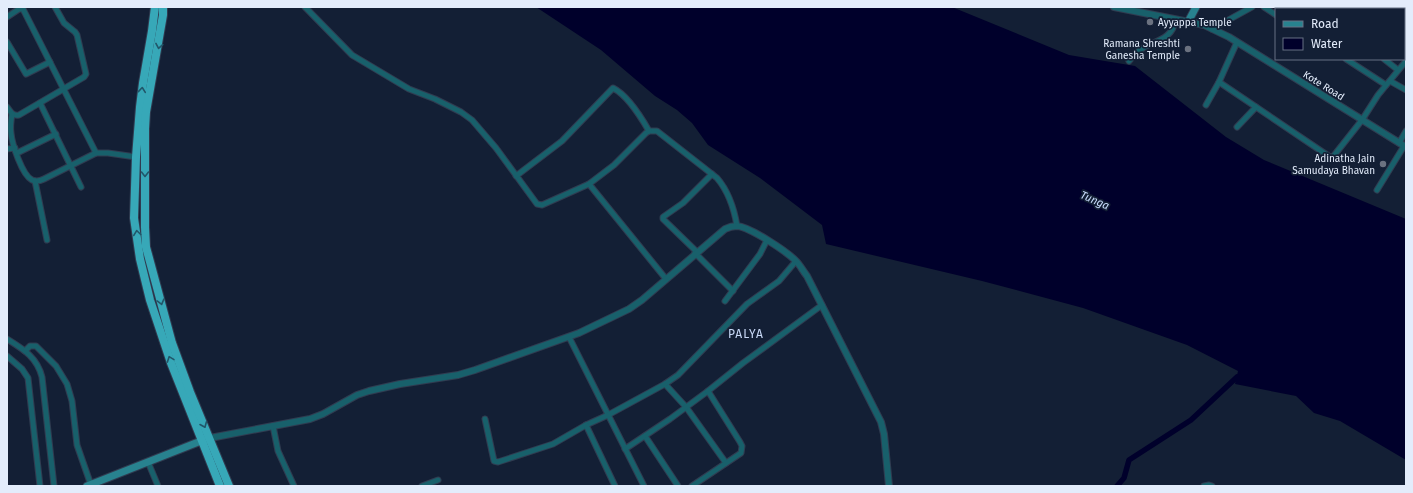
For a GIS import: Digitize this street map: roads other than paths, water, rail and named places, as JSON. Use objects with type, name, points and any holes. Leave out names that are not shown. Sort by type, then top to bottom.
[{"type":"highway","points":[[155,7],[143,83],[136,157],[134,218],[143,247],[150,300],[167,350],[206,439],[229,486]]},
{"type":"highway","points":[[143,247],[145,227],[146,112],[161,31],[163,7]]},
{"type":"highway","points":[[206,439],[220,486]]},
{"type":"main road","points":[[1188,22],[1196,7]]},
{"type":"main road","points":[[89,485],[206,439]]},
{"type":"street","points":[[7,107],[12,114],[16,116],[19,115],[84,77],[87,71],[77,35],[64,23],[55,7]]},
{"type":"street","points":[[305,7],[352,55],[409,89],[435,99],[461,112],[472,120],[496,148],[534,201],[539,205],[589,184],[614,165],[649,131],[657,131],[712,174],[723,185],[731,201],[737,226]]},
{"type":"street","name":"Kote Road","points":[[1114,7],[1204,25],[1237,42],[1403,146]]},
{"type":"street","points":[[1144,14],[1147,7]]},
{"type":"street","points":[[1212,29],[1252,7]]},
{"type":"street","points":[[1264,7],[1275,14]]},
{"type":"street","points":[[7,17],[20,9],[23,10],[96,153]]},
{"type":"street","points":[[1129,61],[1142,48],[1166,37],[1175,26],[1175,20]]},
{"type":"street","points":[[7,42],[26,74],[50,62]]},
{"type":"street","points":[[1206,105],[1219,82],[1237,42]]},
{"type":"street","points":[[1348,60],[1388,83],[1406,90]]},
{"type":"street","points":[[1385,60],[1398,70]]},
{"type":"street","points":[[1219,82],[1332,158],[1362,120],[1378,95],[1406,60]]},
{"type":"street","points":[[516,176],[562,142],[613,88],[631,104],[642,118],[649,131]]},
{"type":"street","points":[[40,103],[81,187]]},
{"type":"street","points":[[1237,127],[1256,107]]},
{"type":"street","points":[[12,114],[9,125],[14,148],[26,175],[35,181],[47,240]]},
{"type":"street","points":[[1378,190],[1403,146],[1406,131]]},
{"type":"street","points":[[17,153],[56,134]]},
{"type":"street","points":[[7,149],[14,148]]},
{"type":"street","points":[[35,181],[44,179],[96,153],[136,157]]},
{"type":"street","points":[[712,174],[683,203],[663,217],[663,219],[733,291]]},
{"type":"street","points":[[589,184],[666,279]]},
{"type":"street","points":[[206,439],[310,419],[369,391],[400,384],[458,375],[569,337],[630,308],[642,300],[725,229],[732,226],[737,226],[742,227],[767,240],[788,253],[807,276],[881,422],[884,434],[889,486]]},
{"type":"street","points":[[725,301],[760,254],[767,240]]},
{"type":"street","points":[[485,419],[494,461],[498,462],[553,444],[665,384],[684,370],[746,304],[779,282],[796,261]]},
{"type":"street","points":[[625,449],[708,391],[743,363],[822,305]]},
{"type":"street","points":[[569,337],[644,486]]},
{"type":"street","points":[[7,339],[35,359],[40,369],[54,486]]},
{"type":"street","points":[[25,351],[30,346],[36,346],[56,366],[67,384],[72,401],[77,445],[89,485]]},
{"type":"street","points":[[7,356],[22,368],[28,378],[40,486]]},
{"type":"street","points":[[665,384],[686,407],[726,463]]},
{"type":"street","points":[[692,486],[741,453],[742,446],[708,391]]},
{"type":"street","points":[[586,425],[615,486]]},
{"type":"street","points":[[273,426],[278,451],[294,486]]},
{"type":"street","points":[[645,436],[678,486]]},
{"type":"street","points":[[148,462],[158,486]]},
{"type":"street","points":[[422,486],[438,480]]},
{"type":"street","points":[[1204,486],[1208,484],[1212,486]]},
{"type":"water","name":"Tunga","points":[[536,7],[952,7],[1069,55],[1135,66],[1226,137],[1264,160],[1406,219],[1406,460],[1340,421],[1314,413],[1296,396],[1235,384],[1238,371],[1187,345],[1083,308],[982,281],[826,244],[822,225],[760,178],[708,145],[692,123],[677,110],[655,96],[601,50]]},
{"type":"waterway","points":[[1117,486],[1124,478],[1129,460],[1191,420],[1237,377]]},
{"type":"place","name":"Ayyappa Temple","points":[[1150,22]]},
{"type":"place","name":"Ramana Shreshti Ganesha Temple","points":[[1188,49]]},
{"type":"place","name":"Adinatha Jain Samudaya Bhavan","points":[[1383,164]]},
{"type":"district","name":"PALYA","points":[[746,334]]}]
